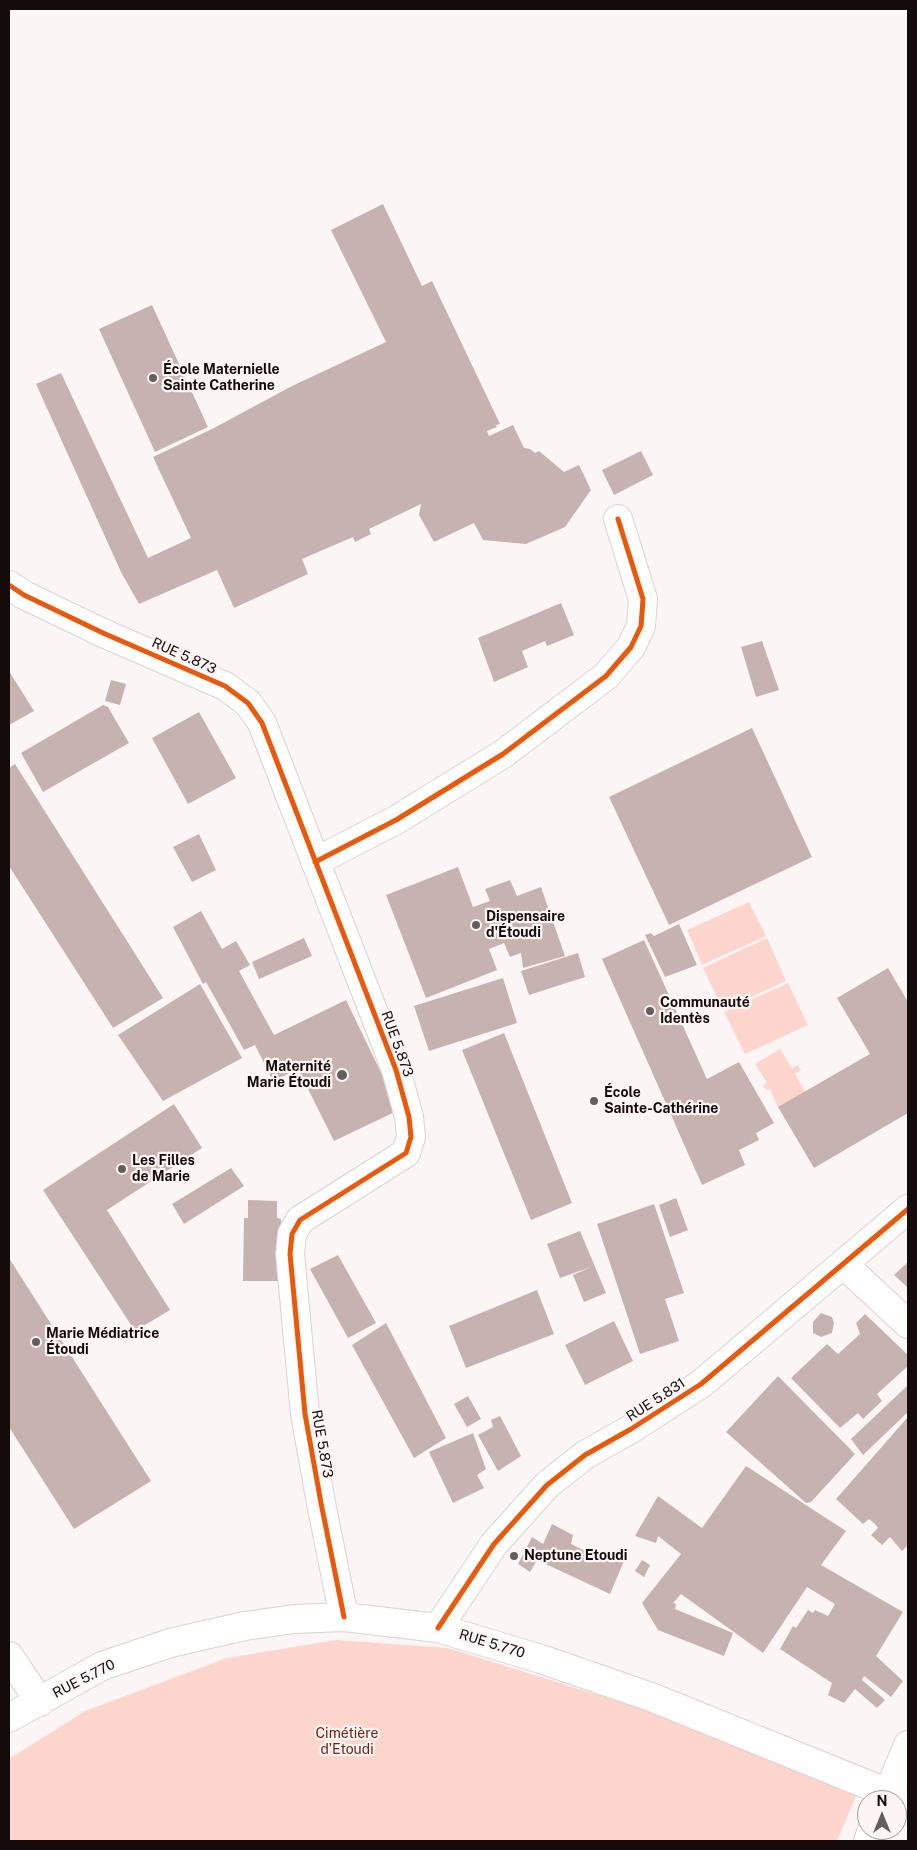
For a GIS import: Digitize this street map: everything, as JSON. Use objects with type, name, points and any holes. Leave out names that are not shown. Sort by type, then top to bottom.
[{"type":"street","points":[[315,862],[396,820],[502,754],[606,676],[631,647],[641,626],[643,599],[618,518]]},
{"type":"street","name":"RUE 5.873","points":[[9,585],[103,633],[225,686],[248,703],[262,723],[396,1070],[409,1117],[411,1137],[406,1153],[300,1220],[292,1234],[290,1254],[305,1414],[344,1617]]},
{"type":"street","name":"RUE 5.831","points":[[438,1628],[494,1544],[548,1485],[585,1455],[631,1429],[701,1384],[908,1209]]},
{"type":"street","points":[[842,1264],[908,1324]]},
{"type":"street","name":"RUE 5.770","points":[[9,1718],[102,1666],[170,1643],[245,1626],[294,1619],[344,1617],[438,1628],[542,1659],[651,1698],[874,1790]]},
{"type":"street","points":[[9,1656],[40,1702]]},
{"type":"street","points":[[895,1790],[908,1745]]},
{"type":"green space","points":[[749,902],[766,936],[702,965],[687,930]]},
{"type":"green space","points":[[767,938],[786,981],[723,1010],[703,968]]},
{"type":"green space","points":[[788,983],[808,1025],[745,1054],[724,1012]]},
{"type":"green space","points":[[780,1049],[792,1068],[798,1065],[801,1070],[795,1074],[806,1093],[778,1107],[770,1089],[766,1090],[763,1086],[767,1083],[755,1064]]},
{"type":"green space","name":"Cimétière d'Etoudi","points":[[336,1640],[448,1648],[688,1723],[856,1796],[837,1841],[9,1841],[9,1759],[85,1711],[227,1658]]},
{"type":"building","points":[[383,204],[422,286],[432,281],[500,424],[487,431],[489,436],[513,425],[524,448],[530,449],[535,453],[539,451],[564,472],[579,465],[591,490],[565,527],[526,544],[483,540],[474,523],[434,542],[419,515],[421,504],[369,529],[371,534],[355,542],[353,537],[302,559],[308,574],[234,608],[217,570],[139,604],[121,572],[36,384],[61,373],[148,558],[191,538],[153,457],[214,428],[292,386],[386,342],[331,230]]},
{"type":"building","name":"École Maternielle Sainte Catherine","points":[[152,305],[208,427],[155,452],[99,329]]},
{"type":"building","points":[[641,451],[653,475],[614,495],[602,470]]},
{"type":"building","points":[[561,603],[574,635],[547,646],[545,641],[522,651],[528,667],[494,682],[478,638]]},
{"type":"building","points":[[762,641],[779,690],[756,697],[741,647]]},
{"type":"building","points":[[9,671],[34,711],[9,725]]},
{"type":"building","points":[[111,680],[126,684],[120,705],[105,701]]},
{"type":"building","points":[[103,705],[108,707],[129,743],[43,792],[21,753]]},
{"type":"building","points":[[199,712],[236,778],[188,804],[152,738]]},
{"type":"building","points":[[752,728],[812,857],[669,925],[609,797]]},
{"type":"building","points":[[15,764],[163,998],[113,1028],[9,866],[9,768]]},
{"type":"building","points":[[199,834],[216,870],[192,882],[173,847]]},
{"type":"building","name":"Dispensaire d'Étoudi","points":[[458,867],[473,907],[490,901],[485,889],[510,880],[517,896],[541,887],[565,956],[523,968],[521,953],[510,957],[504,943],[489,949],[497,970],[426,998],[386,895]]},
{"type":"building","name":"Maternité Marie Étoudi","points":[[201,911],[222,949],[236,941],[250,965],[239,971],[274,1035],[346,1000],[399,1110],[334,1141],[298,1069],[273,1081],[255,1045],[244,1050],[206,982],[203,984],[173,927]]},
{"type":"building","points":[[679,924],[697,965],[665,977],[645,935],[651,933],[654,936]]},
{"type":"building","points":[[304,938],[312,956],[259,979],[252,962]]},
{"type":"building","name":"Communauté Identès","points":[[644,940],[707,1079],[739,1062],[774,1123],[756,1133],[759,1140],[739,1150],[745,1165],[702,1185],[602,959]]},
{"type":"building","points":[[578,953],[585,977],[529,995],[521,971]]},
{"type":"building","points":[[888,968],[908,1002],[908,1113],[814,1168],[778,1107],[870,1054],[837,998]]},
{"type":"building","points":[[503,978],[517,1023],[429,1051],[414,1006]]},
{"type":"building","points":[[200,984],[242,1058],[163,1101],[118,1035]]},
{"type":"building","points":[[504,1033],[572,1203],[531,1220],[462,1050]]},
{"type":"building","name":"Les Filles de Marie","points":[[174,1104],[202,1148],[107,1210],[170,1310],[135,1331],[43,1190]]},
{"type":"building","points":[[231,1168],[244,1186],[184,1224],[172,1204]]},
{"type":"building","points":[[676,1198],[688,1230],[670,1237],[659,1205]]},
{"type":"building","points":[[248,1200],[277,1201],[277,1218],[281,1219],[281,1281],[243,1281],[244,1218],[248,1218]]},
{"type":"building","points":[[654,1204],[684,1293],[665,1299],[679,1341],[640,1354],[597,1224]]},
{"type":"building","points":[[580,1231],[606,1293],[584,1302],[573,1275],[591,1267],[560,1278],[547,1244]]},
{"type":"building","points":[[338,1255],[376,1323],[348,1338],[310,1269]]},
{"type":"building","name":"Marie Médiatrice Étoudi","points":[[9,1258],[151,1481],[74,1529],[9,1427]]},
{"type":"building","points":[[908,1262],[908,1288],[894,1275]]},
{"type":"building","points":[[537,1290],[554,1334],[466,1368],[449,1326]]},
{"type":"building","points":[[821,1313],[832,1317],[834,1323],[832,1333],[821,1337],[813,1333],[813,1322]]},
{"type":"building","points":[[865,1314],[908,1355],[908,1366],[877,1394],[882,1401],[863,1419],[858,1413],[840,1428],[791,1378],[827,1344],[838,1354],[860,1334],[856,1323]]},
{"type":"building","points":[[614,1321],[633,1361],[585,1385],[565,1345]]},
{"type":"building","points":[[386,1323],[446,1438],[414,1458],[352,1345]]},
{"type":"building","points":[[778,1376],[855,1454],[811,1502],[806,1503],[726,1432]]},
{"type":"building","points":[[908,1385],[908,1412],[863,1455],[851,1439]]},
{"type":"building","points":[[468,1396],[481,1419],[467,1427],[454,1404]]},
{"type":"building","points":[[500,1416],[521,1456],[498,1471],[478,1435],[493,1427],[491,1420]]},
{"type":"building","points":[[908,1417],[908,1545],[902,1551],[890,1537],[882,1545],[871,1535],[878,1528],[875,1524],[869,1519],[863,1524],[836,1499]]},
{"type":"building","points":[[473,1433],[486,1469],[477,1475],[484,1488],[453,1503],[429,1452]]},
{"type":"building","points":[[746,1466],[846,1531],[821,1565],[903,1612],[876,1656],[903,1681],[891,1697],[864,1676],[862,1680],[885,1700],[877,1708],[855,1689],[844,1703],[828,1695],[832,1683],[780,1649],[793,1626],[796,1628],[808,1610],[813,1613],[815,1610],[828,1616],[835,1604],[807,1587],[763,1653],[681,1594],[673,1603],[676,1604],[675,1609],[733,1633],[724,1656],[658,1630],[642,1603],[681,1554],[658,1536],[656,1543],[635,1536],[658,1496],[702,1528]]},
{"type":"building","points":[[552,1524],[573,1535],[571,1544],[598,1557],[601,1552],[624,1561],[610,1594],[537,1560],[530,1572],[518,1564],[532,1537],[543,1544]]},
{"type":"building","points":[[642,1560],[650,1565],[644,1577],[635,1571]]},
{"type":"cycle path","points":[[315,862],[396,820],[503,754],[606,676],[631,647],[641,626],[643,599],[618,519]]},
{"type":"cycle path","points":[[9,585],[24,595],[103,633],[225,686],[248,703],[262,723],[396,1070],[409,1117],[411,1137],[406,1153],[300,1220],[292,1234],[290,1254],[305,1414],[344,1617]]},
{"type":"cycle path","points":[[438,1628],[494,1544],[547,1485],[585,1455],[631,1429],[701,1384],[908,1209]]},
{"type":"place","name":"École Maternielle Sainte Catherine","points":[[153,378]]},
{"type":"place","name":"Dispensaire d'Étoudi","points":[[476,925]]},
{"type":"place","name":"Communauté Identès","points":[[650,1011]]},
{"type":"place","name":"Maternité Marie Étoudi","points":[[342,1075]]},
{"type":"place","name":"École Sainte-Cathérine","points":[[594,1101]]},
{"type":"place","name":"Les Filles de Marie","points":[[122,1169]]},
{"type":"place","name":"Marie Médiatrice Étoudi","points":[[36,1342]]},
{"type":"place","name":"Neptune Etoudi","points":[[514,1556]]}]
